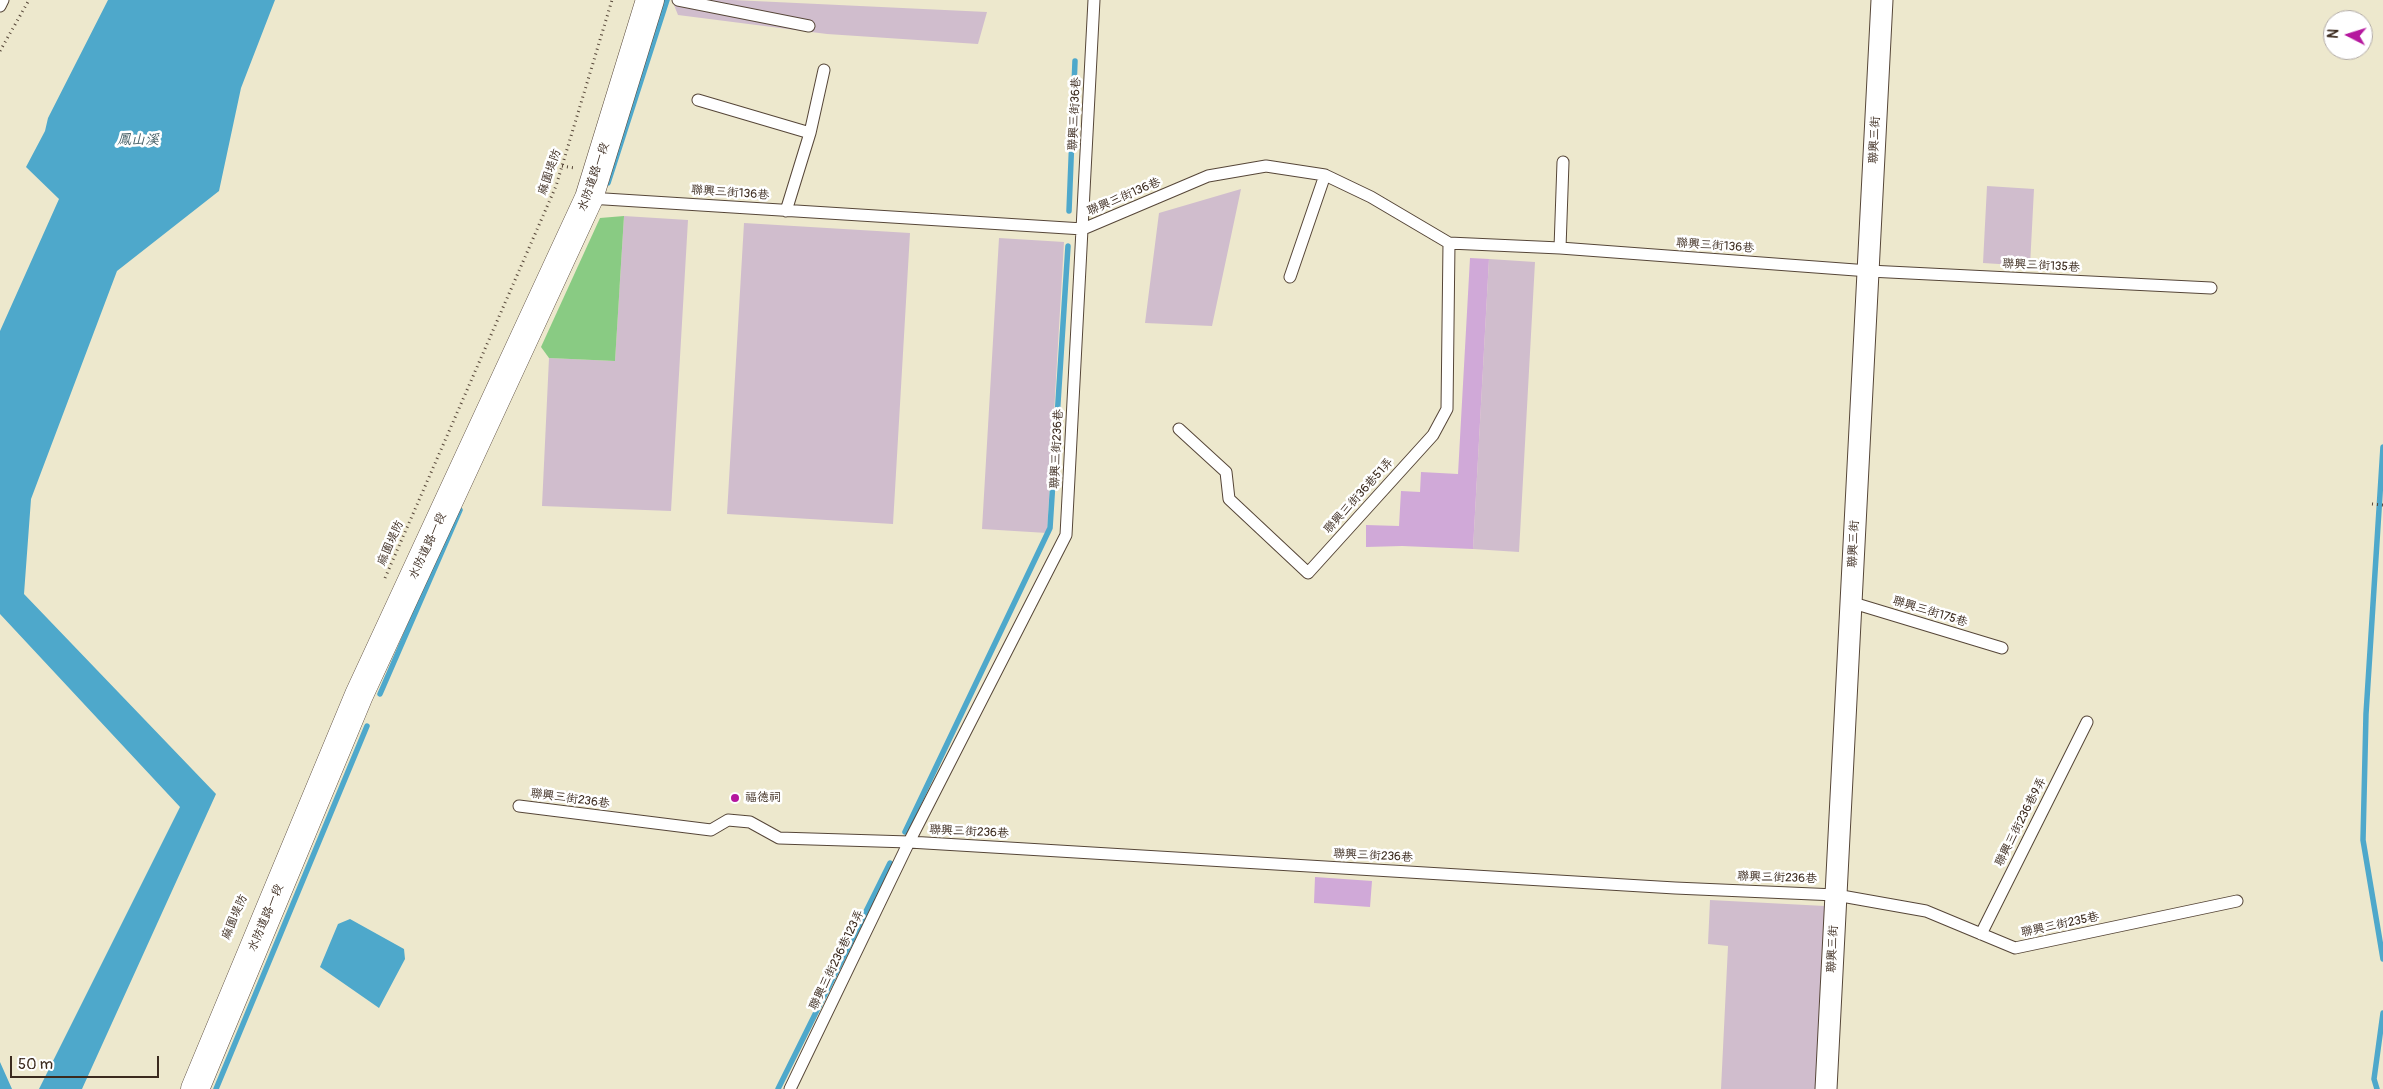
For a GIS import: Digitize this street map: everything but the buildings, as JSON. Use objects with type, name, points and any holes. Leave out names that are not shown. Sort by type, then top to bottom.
[{"type":"street","name":"水防道路一段","points":[[195,1089],[359,695],[588,198],[650,0]]},
{"type":"street","name":"聯興三街","points":[[1826,1089],[1882,0]]},
{"type":"lane","points":[[0,6],[3,0]]},
{"type":"lane","points":[[678,0],[809,26]]},
{"type":"lane","name":"聯興三街36巷","points":[[1083,229],[1094,0]]},
{"type":"lane","points":[[786,211],[810,133],[824,70]]},
{"type":"lane","points":[[698,100],[810,133]]},
{"type":"lane","points":[[1560,248],[1563,162]]},
{"type":"lane","name":"聯興三街136巷","points":[[588,198],[1083,229],[1208,176],[1266,166],[1325,175],[1371,197],[1449,243],[1560,248],[1869,271]]},
{"type":"lane","points":[[1290,277],[1325,175]]},
{"type":"lane","name":"聯興三街236巷","points":[[909,842],[1066,535],[1083,229]]},
{"type":"lane","name":"聯興三街36巷51弄","points":[[1179,429],[1226,472],[1229,499],[1308,574],[1433,435],[1447,409],[1449,243]]},
{"type":"lane","name":"聯興三街135巷","points":[[1869,271],[2211,288]]},
{"type":"lane","name":"聯興三街175巷","points":[[1850,602],[2002,648]]},
{"type":"lane","name":"聯興三街236巷9弄","points":[[1981,934],[2087,722]]},
{"type":"lane","name":"聯興三街236巷","points":[[519,806],[711,830],[728,820],[750,822],[779,838],[909,842],[1675,888],[1836,894]]},
{"type":"lane","name":"聯興三街236巷123弄","points":[[790,1089],[909,842]]},
{"type":"lane","name":"聯興三街235巷","points":[[1836,894],[1926,911],[2015,948],[2237,901]]},
{"type":"path","points":[[0,51],[29,0]]},
{"type":"path","name":"麻園堤防","points":[[383,583],[556,186],[612,0]]},
{"type":"path","points":[[2372,504],[2383,505]]},
{"type":"shaded area","points":[[672,0],[733,0],[987,12],[978,44],[827,34],[678,15]]},
{"type":"shaded area","points":[[1987,186],[2034,189],[2030,266],[1983,263]]},
{"type":"shaded area","points":[[1241,189],[1212,326],[1145,323],[1159,213]]},
{"type":"shaded area","points":[[624,216],[688,220],[671,511],[542,506],[549,358],[615,361]]},
{"type":"shaded area","points":[[744,223],[910,233],[893,524],[727,514]]},
{"type":"shaded area","points":[[999,238],[1064,242],[1047,533],[982,529]]},
{"type":"shaded area","points":[[1489,259],[1535,262],[1519,552],[1473,549]]},
{"type":"shaded area","points":[[1710,900],[1825,906],[1816,1089],[1721,1089],[1728,946],[1708,944]]},
{"type":"green space","points":[[624,216],[615,361],[549,358],[541,347],[600,218]]},
{"type":"water","name":"鳳山溪","points":[[108,0],[275,0],[241,88],[219,191],[117,271],[31,499],[24,594],[216,794],[82,1089],[39,1089],[180,807],[0,614],[0,331],[59,199],[26,167],[45,131],[48,118]]},
{"type":"water","points":[[350,919],[404,949],[405,959],[379,1008],[320,967],[338,924]]},
{"type":"water","points":[[0,1062],[12,1089],[0,1089]]},
{"type":"waterway","points":[[608,183],[667,0]]},
{"type":"waterway","points":[[1069,211],[1075,61]]},
{"type":"waterway","points":[[905,832],[1050,528],[1068,246]]},
{"type":"waterway","points":[[2383,447],[2366,714],[2363,840],[2383,959]]},
{"type":"waterway","points":[[380,694],[460,510]]},
{"type":"waterway","points":[[216,1089],[367,726]]},
{"type":"waterway","points":[[778,1089],[890,863]]},
{"type":"waterway","points":[[2377,1089],[2374,1079],[2383,1013]]},
{"type":"place","name":"福德祠","points":[[735,798]]}]
